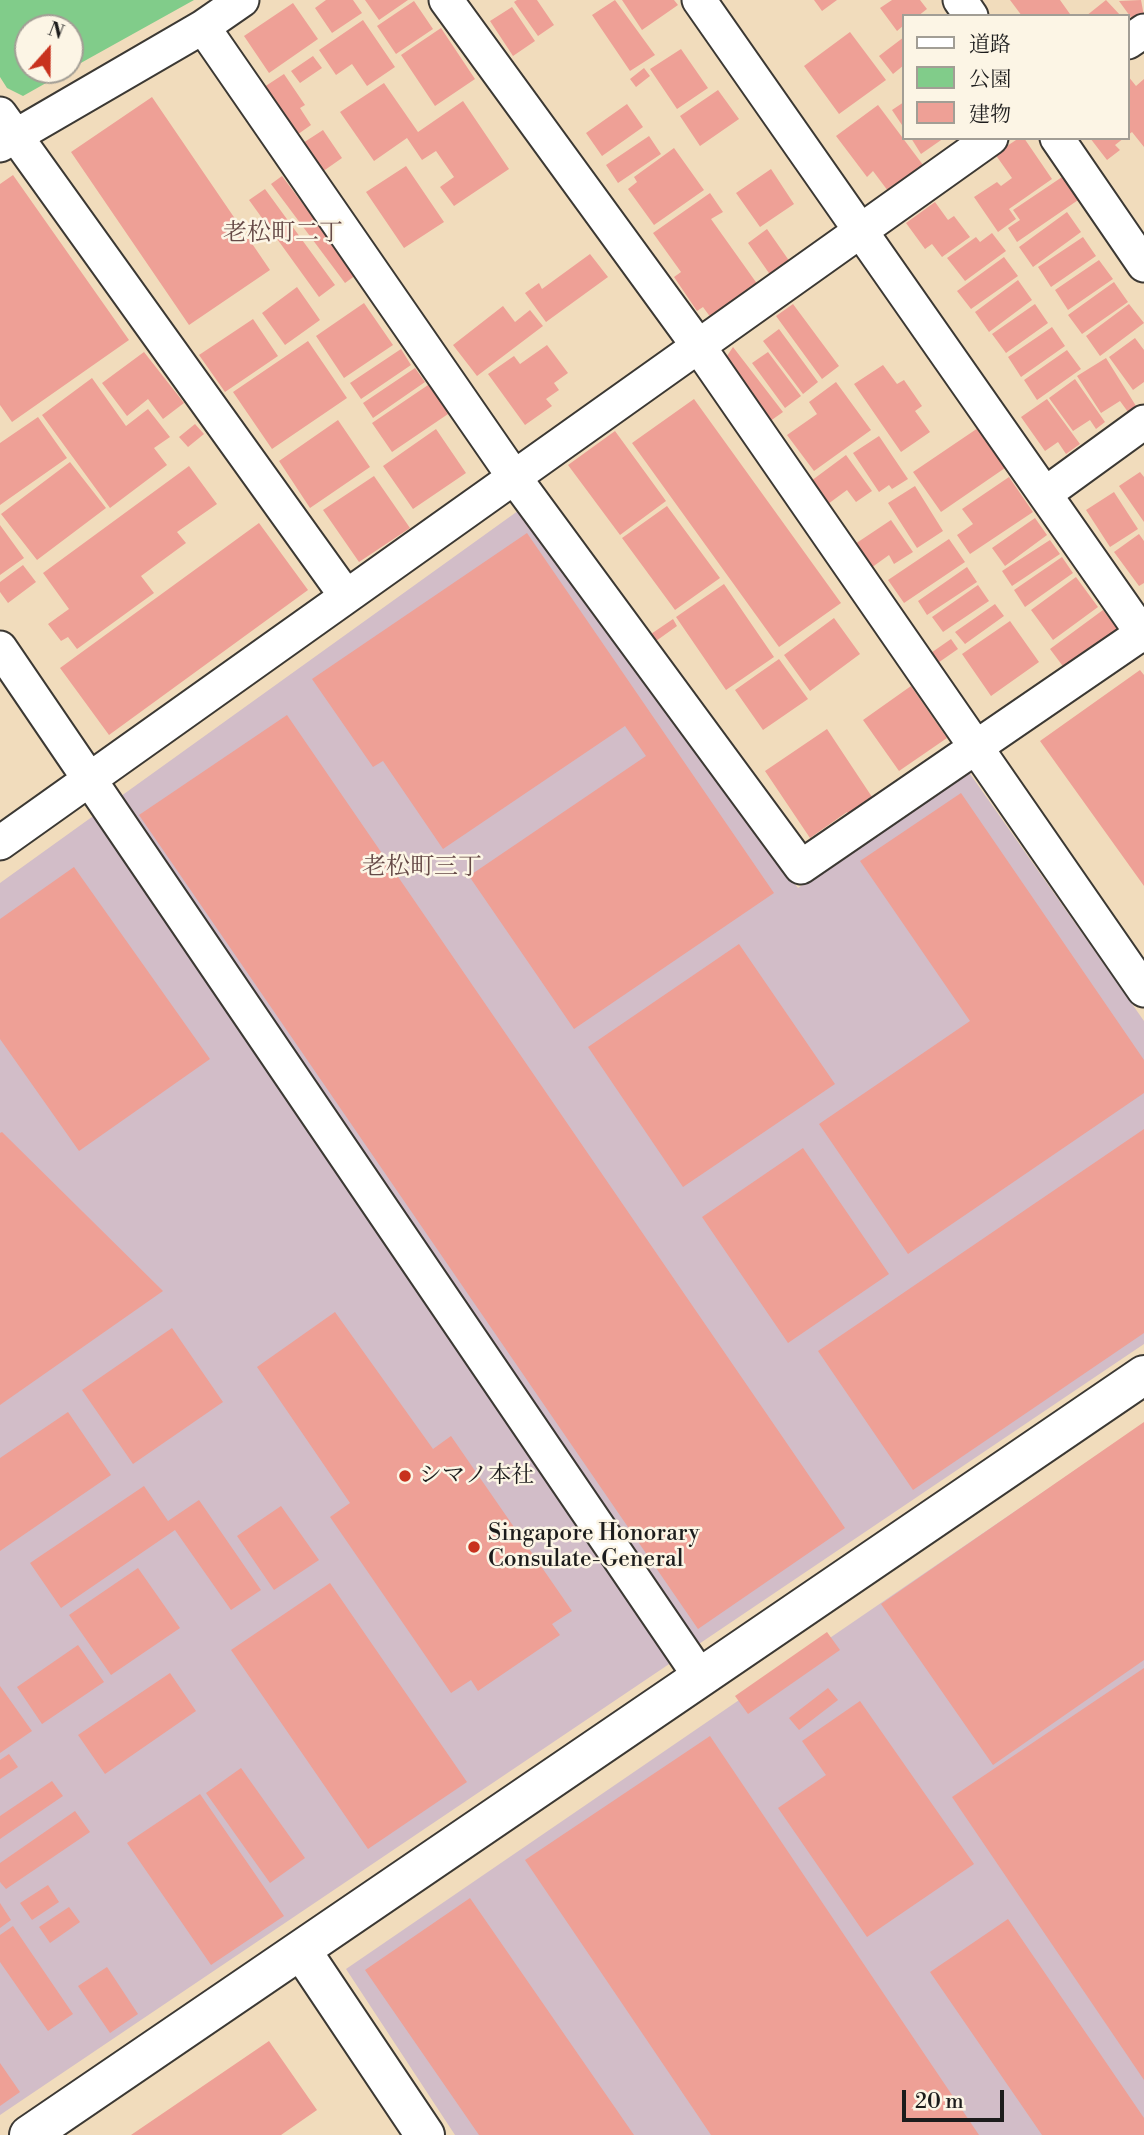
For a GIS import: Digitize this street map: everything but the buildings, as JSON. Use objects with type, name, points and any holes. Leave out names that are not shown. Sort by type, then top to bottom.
[{"type":"street","points":[[242,0],[203,27],[5,132],[345,596]]},
{"type":"street","points":[[446,0],[699,347],[978,746],[1144,990]]},
{"type":"street","points":[[203,27],[514,477],[801,867],[1143,634],[699,0]]},
{"type":"street","points":[[0,843],[988,140]]},
{"type":"street","points":[[1058,140],[1144,265]]},
{"type":"street","points":[[1045,495],[1144,422]]},
{"type":"street","points":[[0,648],[699,1675]]},
{"type":"street","points":[[29,2135],[699,1675],[1144,1375]]},
{"type":"street","points":[[301,1950],[425,2135]]},
{"type":"shaded area","points":[[522,508],[798,888],[968,771],[1144,1021],[1144,1344],[0,2115],[0,883]]},
{"type":"shaded area","points":[[1144,1423],[1144,2135],[455,2135],[346,1969]]},
{"type":"green space","points":[[0,0],[194,0],[84,61],[84,14],[14,14],[14,84],[44,84],[23,96],[7,88],[0,77]]},
{"type":"place","name":"シマノ本社","points":[[405,1476]]},
{"type":"place","name":"Singapore Honorary Consulate-General","points":[[474,1547]]},
{"type":"district","name":"老松町二丁","points":[[283,234]]},
{"type":"district","name":"老松町三丁","points":[[422,868]]}]
